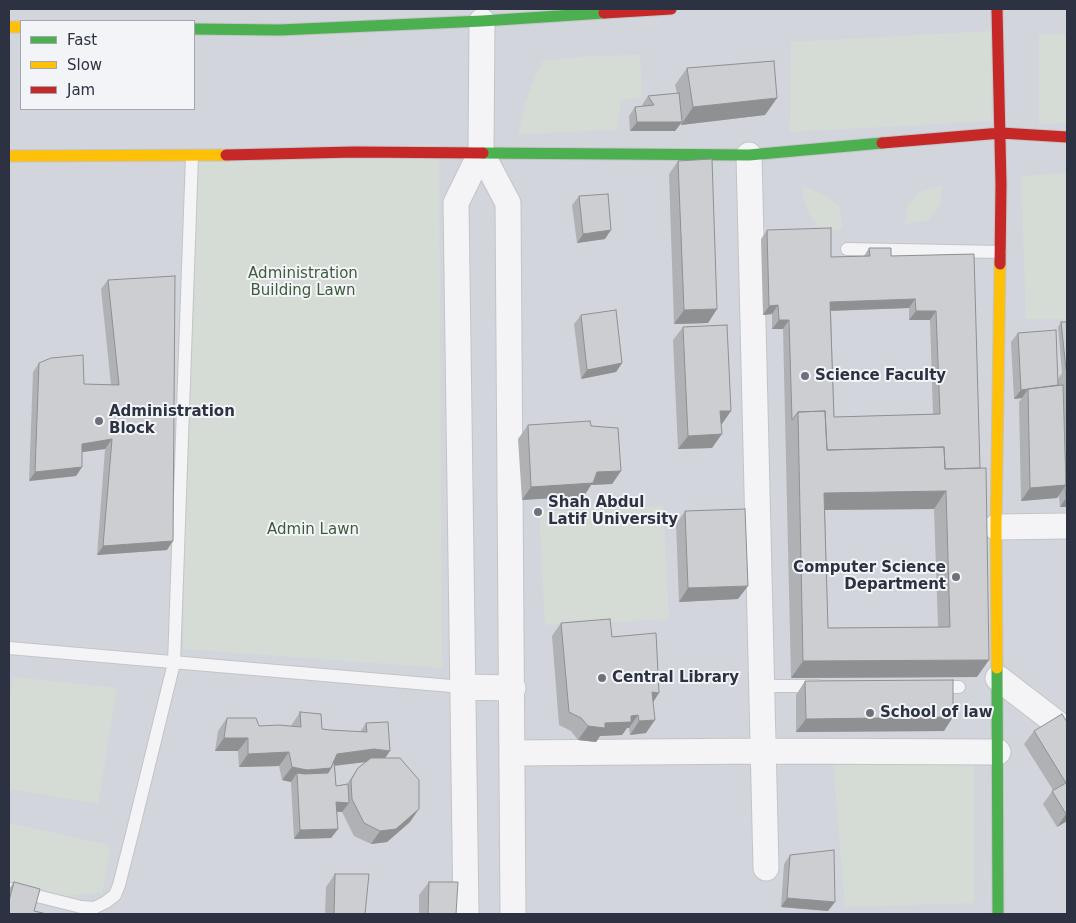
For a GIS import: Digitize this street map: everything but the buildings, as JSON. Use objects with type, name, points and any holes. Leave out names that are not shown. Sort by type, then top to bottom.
[{"type":"street","points":[[195,29],[280,30],[482,21],[671,9]]},
{"type":"street","points":[[997,9],[1001,133],[996,527],[998,914]]},
{"type":"street","points":[[466,914],[456,203],[481,152],[482,21]]},
{"type":"street","points":[[9,156],[192,156],[354,152],[749,155],[1001,133],[1067,137]]},
{"type":"street","points":[[481,152],[508,203],[513,688],[513,914]]},
{"type":"street","points":[[749,155],[766,868]]},
{"type":"street","points":[[996,527],[1067,526]]},
{"type":"street","points":[[998,678],[1067,731]]},
{"type":"street","points":[[463,687],[513,688]]},
{"type":"street","points":[[513,752],[998,752]]},
{"type":"lane","points":[[9,889],[81,907],[94,908],[115,896],[132,834],[174,663],[192,156]]},
{"type":"lane","points":[[847,249],[1000,252]]},
{"type":"lane","points":[[9,648],[463,687]]},
{"type":"lane","points":[[762,686],[831,686]]},
{"type":"lane","points":[[929,687],[959,687]]},
{"type":"shaded area","name":"Shah Abdul Latif University","points":[[9,9],[1067,9],[1067,914],[9,914]]},
{"type":"green space","points":[[992,31],[991,121],[790,132],[791,42]]},
{"type":"green space","points":[[1067,34],[1067,123],[1039,124],[1039,35]]},
{"type":"green space","points":[[640,55],[642,97],[621,100],[617,130],[518,134],[526,101],[543,61],[589,56]]},
{"type":"green space","name":"Admin Lawn","points":[[439,144],[442,668],[183,649],[192,156]]},
{"type":"green space","points":[[1067,173],[1067,319],[1026,319],[1021,176]]},
{"type":"green space","points":[[803,186],[827,196],[840,208],[842,227],[836,231],[817,225],[809,214],[803,198]]},
{"type":"green space","points":[[942,186],[940,204],[928,220],[905,224],[908,205],[919,192]]},
{"type":"green space","points":[[663,506],[669,619],[545,625],[539,512]]},
{"type":"green space","points":[[14,677],[117,688],[98,804],[9,789],[9,699]]},
{"type":"green space","points":[[974,758],[974,903],[845,907],[833,763]]},
{"type":"green space","points":[[9,823],[109,845],[109,857],[102,892],[67,896],[9,883]]},
{"type":"traffic: fast","points":[[195,29],[280,30],[482,21],[604,13]]},
{"type":"traffic: fast","points":[[483,153],[749,155],[882,143]]},
{"type":"traffic: fast","points":[[997,668],[998,914]]},
{"type":"traffic: slow","points":[[9,27],[20,27]]},
{"type":"traffic: slow","points":[[9,156],[226,155]]},
{"type":"traffic: slow","points":[[997,668],[996,527],[1000,264]]},
{"type":"traffic: jam","points":[[604,13],[671,9]]},
{"type":"traffic: jam","points":[[997,9],[1001,184],[1000,264]]},
{"type":"traffic: jam","points":[[882,143],[1001,133],[1067,137]]},
{"type":"traffic: jam","points":[[226,155],[354,152],[483,153]]},
{"type":"place","name":"Science Faculty","points":[[805,376]]},
{"type":"place","name":"Administration Block","points":[[99,421]]},
{"type":"place","name":"Shah Abdul Latif University","points":[[538,512]]},
{"type":"place","name":"Computer Science Department","points":[[956,577]]},
{"type":"place","name":"Central Library","points":[[602,678]]},
{"type":"place","name":"School of law","points":[[870,713]]},
{"type":"park label","name":"Administration Building Lawn","points":[[303,282]]}]
